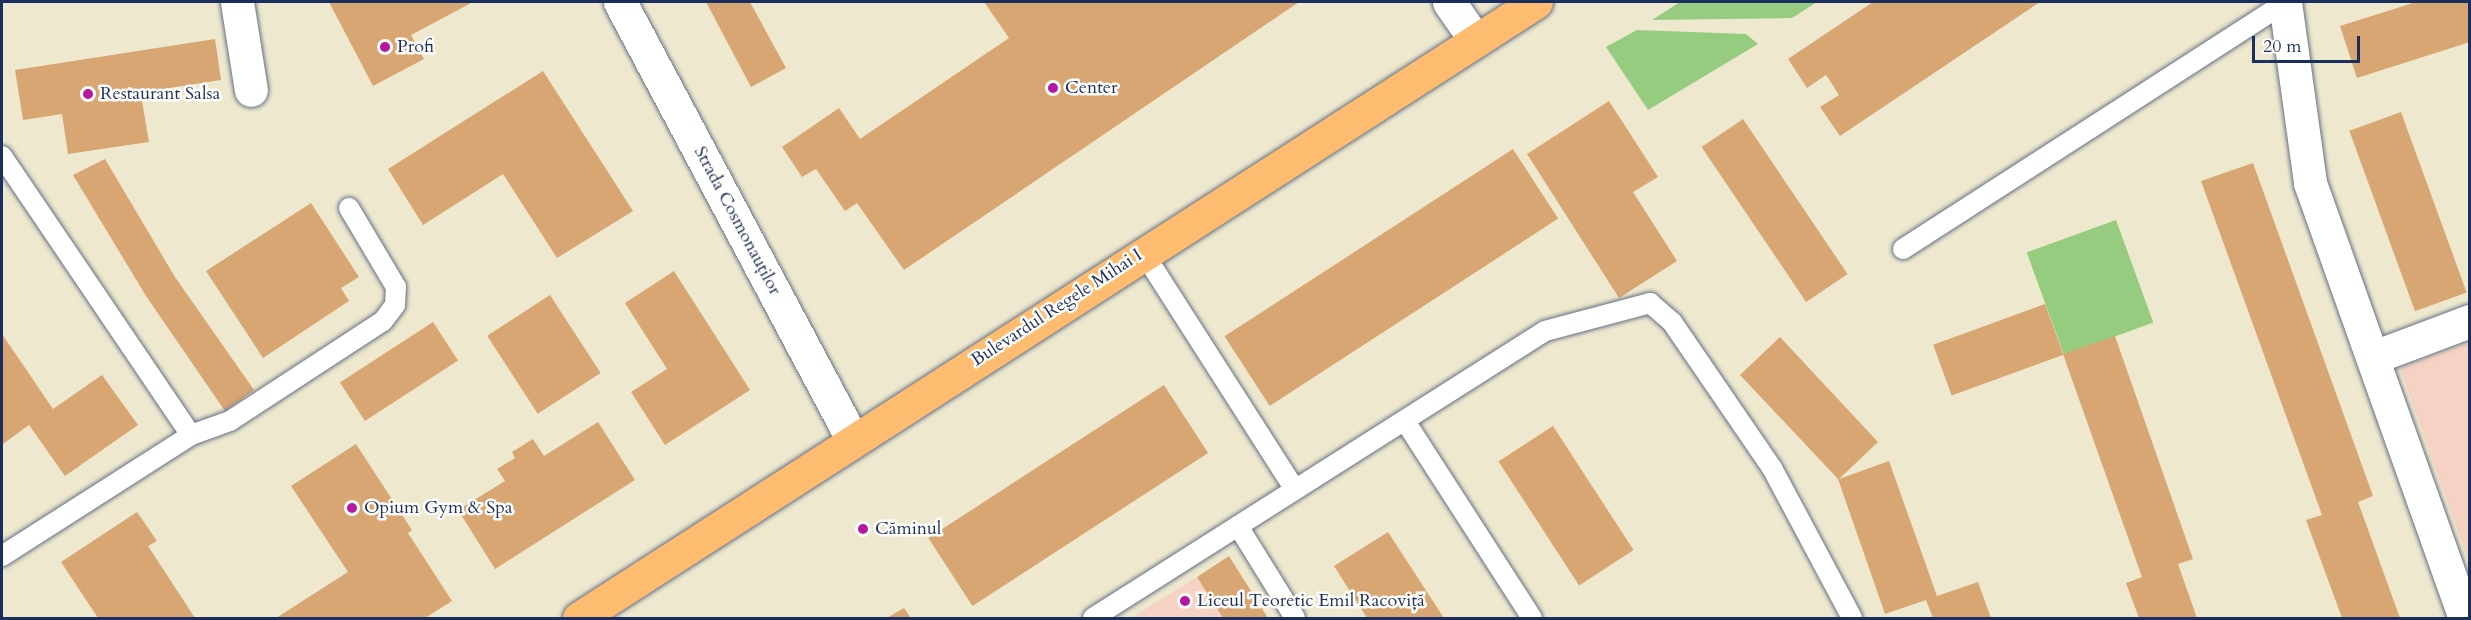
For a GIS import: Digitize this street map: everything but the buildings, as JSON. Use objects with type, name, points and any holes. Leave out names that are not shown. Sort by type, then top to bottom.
[{"type":"main road","name":"Bulevardul Regele Mihai I","points":[[579,618],[1143,252],[1536,2]]},
{"type":"street","points":[[237,2],[251,90]]},
{"type":"street","name":"Strada Cosmonauților","points":[[620,2],[854,440]]},
{"type":"street","points":[[1449,2],[1476,41]]},
{"type":"street","points":[[2286,2],[2310,183],[2374,357],[2465,618]]},
{"type":"street","points":[[2374,357],[2469,321]]},
{"type":"lane","points":[[1903,249],[2286,2]]},
{"type":"lane","points":[[2,156],[192,435]]},
{"type":"lane","points":[[2,555],[192,435],[230,421],[366,335],[395,305],[396,287],[388,270],[349,208]]},
{"type":"lane","points":[[1143,252],[1295,490]]},
{"type":"lane","points":[[1093,618],[1545,331],[1650,303],[1672,322],[1772,468],[1852,618]]},
{"type":"lane","points":[[1405,421],[1532,618]]},
{"type":"lane","points":[[1238,526],[1295,618]]},
{"type":"shaded area","points":[[2470,343],[2469,562],[2400,368]]},
{"type":"shaded area","name":"Liceul Teoretic Emil Racoviță","points":[[1197,577],[1223,618],[1131,618],[1171,593]]},
{"type":"green space","points":[[1680,2],[1817,2],[1792,18],[1652,20]]},
{"type":"green space","points":[[1637,30],[1746,34],[1758,44],[1648,110],[1606,47]]},
{"type":"green space","points":[[2116,220],[2153,322],[2064,355],[2027,252]]},
{"type":"place","name":"Profi","points":[[385,47]]},
{"type":"place","name":"Center","points":[[1053,88]]},
{"type":"place","name":"Restaurant Salsa","points":[[88,94]]},
{"type":"place","name":"Opium Gym & Spa","points":[[352,508]]},
{"type":"place","name":"Căminul","points":[[863,529]]},
{"type":"place","name":"Liceul Teoretic Emil Racoviță","points":[[1185,601]]}]
